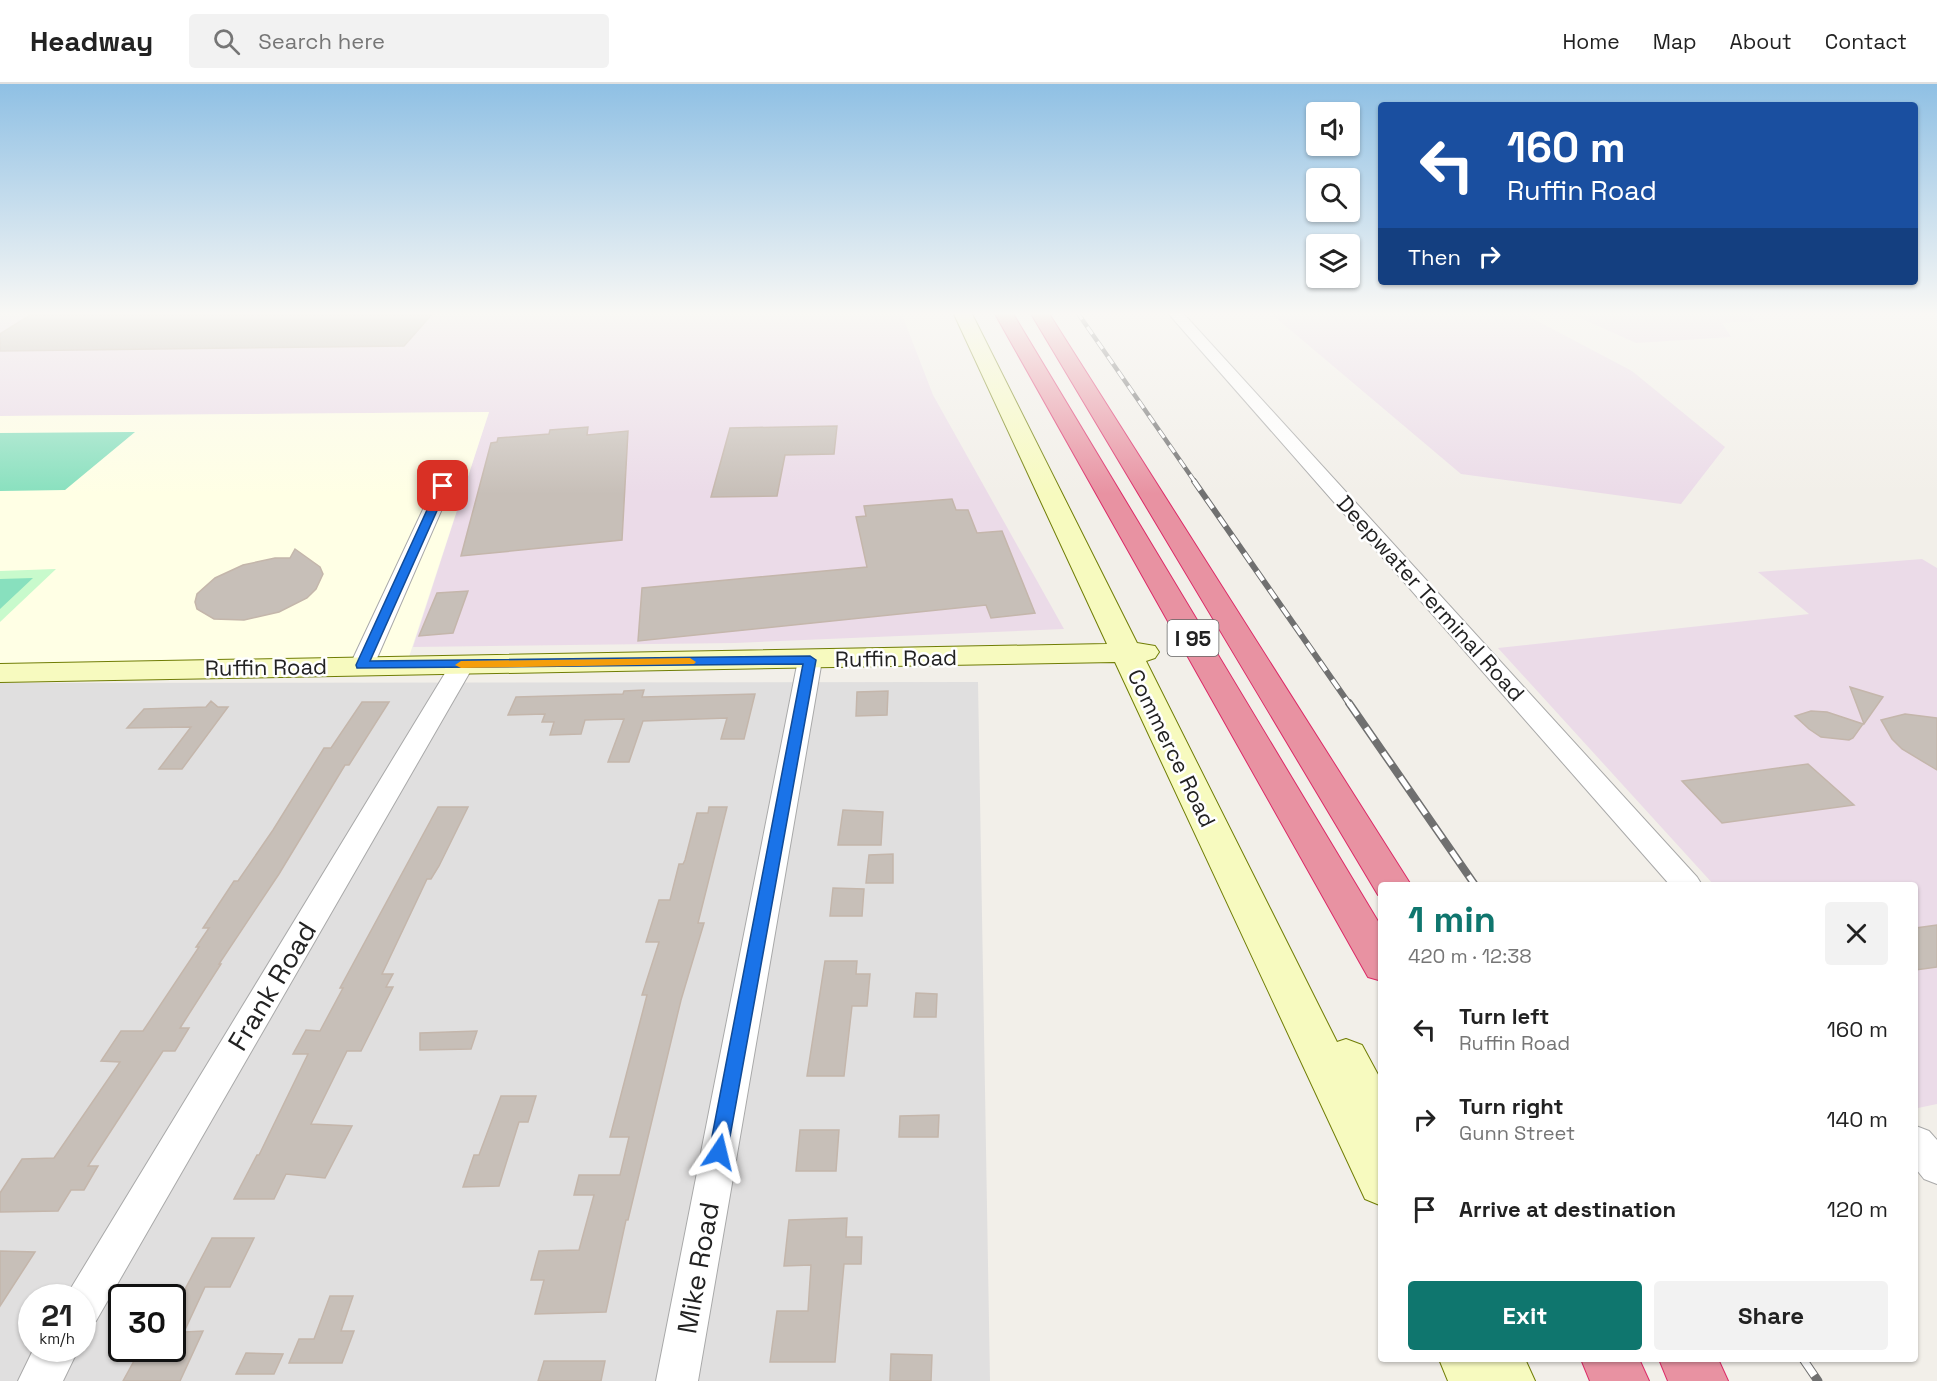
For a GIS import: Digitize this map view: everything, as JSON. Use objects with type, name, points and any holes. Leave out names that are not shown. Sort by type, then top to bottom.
[{"type":"highway","name":"I 95","points":[[1038,373],[1378,958]]},
{"type":"highway","name":"I 95","points":[[1075,373],[1390,882]]},
{"type":"highway","points":[[1610,1362],[1621,1381]]},
{"type":"highway","points":[[1688,1362],[1700,1381]]},
{"type":"main road","name":"Commerce Road","points":[[993,373],[1378,1121]]},
{"type":"main road","name":"Commerce Road","points":[[1003,373],[1378,1174]]},
{"type":"main road","name":"Ruffin Road","points":[[0,673],[362,665],[810,660],[1135,652]]},
{"type":"main road","points":[[1468,1362],[1477,1381]]},
{"type":"main road","points":[[1498,1362],[1507,1381]]},
{"type":"street","name":"Deepwater Terminal Road","points":[[1227,373],[1684,882]]},
{"type":"street","points":[[362,665],[443,486]]},
{"type":"street","name":"Mike Road","points":[[677,1381],[810,660]]},
{"type":"street","name":"Frank Road","points":[[96,1284],[462,665]]},
{"type":"street","points":[[1918,1145],[1937,1167]]},
{"type":"street","points":[[39,1381],[50,1362]]},
{"type":"shaded area","points":[[0,373],[924,373],[933,395],[1064,629],[735,643],[413,647],[489,412],[0,416]]},
{"type":"shaded area","points":[[1341,373],[1634,373],[1725,447],[1681,504],[1461,474]]},
{"type":"shaded area","points":[[489,412],[408,660],[0,669],[0,416]]},
{"type":"shaded area","points":[[1922,559],[1937,568],[1937,1104],[1918,1108],[1918,882],[1711,882],[1498,648],[1809,614],[1758,572]]},
{"type":"shaded area","points":[[978,682],[990,1381],[0,1381],[0,683]]},
{"type":"green space","points":[[135,432],[65,490],[0,491],[0,433]]},
{"type":"green space","points":[[56,569],[0,622],[0,571]]},
{"type":"green space","points":[[33,578],[0,609],[0,579]]},
{"type":"building","points":[[837,426],[834,454],[785,455],[777,496],[711,497],[730,428]]},
{"type":"building","points":[[588,427],[587,435],[628,431],[622,540],[461,556],[491,443],[497,442],[498,438],[549,434],[550,430]]},
{"type":"building","points":[[952,499],[956,510],[968,510],[977,533],[1002,531],[1035,613],[991,618],[986,605],[638,641],[642,588],[867,567],[856,517],[866,516],[864,506]]},
{"type":"building","points":[[295,549],[320,567],[323,574],[316,589],[307,598],[279,612],[244,620],[214,619],[197,609],[195,602],[197,594],[215,578],[243,565],[275,558],[290,558]]},
{"type":"building","points":[[468,591],[453,633],[419,636],[437,593]]},
{"type":"building","points":[[1850,687],[1883,697],[1864,724]]},
{"type":"building","points":[[644,690],[642,697],[755,694],[744,739],[721,739],[727,718],[643,721],[629,762],[608,762],[624,719],[585,720],[581,734],[550,735],[554,722],[542,722],[545,714],[508,715],[516,697],[623,694],[624,691]]},
{"type":"building","points":[[888,691],[887,715],[856,716],[857,692]]},
{"type":"building","points":[[211,701],[218,707],[228,707],[182,769],[159,769],[191,727],[127,728],[144,709],[206,707]]},
{"type":"building","points":[[362,702],[389,702],[349,765],[345,765],[279,874],[219,964],[221,964],[180,1028],[189,1028],[175,1051],[163,1051],[88,1166],[98,1166],[84,1190],[71,1190],[58,1211],[0,1212],[0,1193],[22,1159],[54,1158],[120,1062],[101,1061],[121,1031],[143,1031],[199,947],[196,947],[209,928],[203,928],[234,881],[238,881],[273,830],[324,748],[331,748]]},
{"type":"building","points":[[1811,711],[1827,712],[1863,724],[1849,740],[1821,737],[1795,716]]},
{"type":"building","points":[[1905,714],[1937,718],[1937,770],[1902,749],[1892,739],[1881,720]]},
{"type":"building","points":[[1808,764],[1854,805],[1722,823],[1682,781]]},
{"type":"building","points":[[438,807],[468,807],[439,866],[431,879],[427,879],[382,974],[393,974],[386,987],[393,987],[361,1051],[347,1051],[311,1124],[352,1126],[325,1178],[286,1174],[274,1199],[234,1199],[259,1155],[308,1054],[293,1054],[306,1030],[320,1031],[343,988],[340,988]]},
{"type":"building","points":[[709,807],[727,807],[698,923],[704,923],[681,1000],[628,1220],[626,1220],[606,1312],[535,1314],[544,1280],[531,1280],[539,1251],[579,1250],[594,1195],[574,1195],[579,1175],[620,1175],[629,1137],[610,1137],[647,995],[642,995],[659,942],[646,942],[659,900],[670,900],[679,864],[683,864],[685,860],[697,813],[708,813]]},
{"type":"building","points":[[843,810],[883,812],[881,845],[838,845]]},
{"type":"building","points":[[893,854],[893,883],[866,883],[869,855]]},
{"type":"building","points":[[833,888],[864,889],[862,916],[830,916]]},
{"type":"building","points":[[1937,925],[1937,967],[1918,970],[1918,928]]},
{"type":"building","points":[[825,961],[857,961],[856,974],[870,974],[867,1006],[852,1006],[844,1076],[807,1076]]},
{"type":"building","points":[[916,993],[937,994],[936,1017],[914,1017]]},
{"type":"building","points":[[477,1031],[471,1049],[420,1050],[420,1033]]},
{"type":"building","points":[[501,1096],[536,1096],[528,1122],[519,1122],[499,1186],[463,1187],[474,1155],[479,1155]]},
{"type":"building","points":[[939,1115],[938,1137],[899,1137],[900,1116]]},
{"type":"building","points":[[800,1130],[839,1130],[836,1171],[796,1171]]},
{"type":"building","points":[[847,1218],[846,1237],[862,1237],[861,1264],[844,1264],[835,1362],[770,1362],[777,1311],[808,1311],[811,1265],[784,1266],[789,1220]]},
{"type":"building","points":[[212,1238],[254,1238],[230,1287],[205,1287],[186,1328],[186,1287]]},
{"type":"building","points":[[0,1251],[35,1252],[0,1306]]},
{"type":"building","points":[[330,1296],[353,1296],[341,1331],[354,1331],[342,1363],[289,1363],[299,1339],[314,1339]]},
{"type":"building","points":[[203,1331],[180,1381],[123,1381],[133,1362],[186,1362],[186,1332]]},
{"type":"building","points":[[246,1353],[283,1354],[274,1374],[236,1374]]},
{"type":"building","points":[[891,1354],[932,1355],[931,1381],[890,1381]]},
{"type":"building","points":[[544,1361],[605,1361],[601,1381],[538,1381]]},
{"type":"railway","points":[[1119,373],[1195,482]]},
{"type":"railway","points":[[1194,481],[1350,705]]},
{"type":"railway","points":[[1349,703],[1473,882]]},
{"type":"railway","points":[[1805,1362],[1818,1381]]},
{"type":"slow traffic","points":[[461,665],[690,662]]},
{"type":"route","points":[[443,486],[362,665],[810,660],[719,1152]]}]
